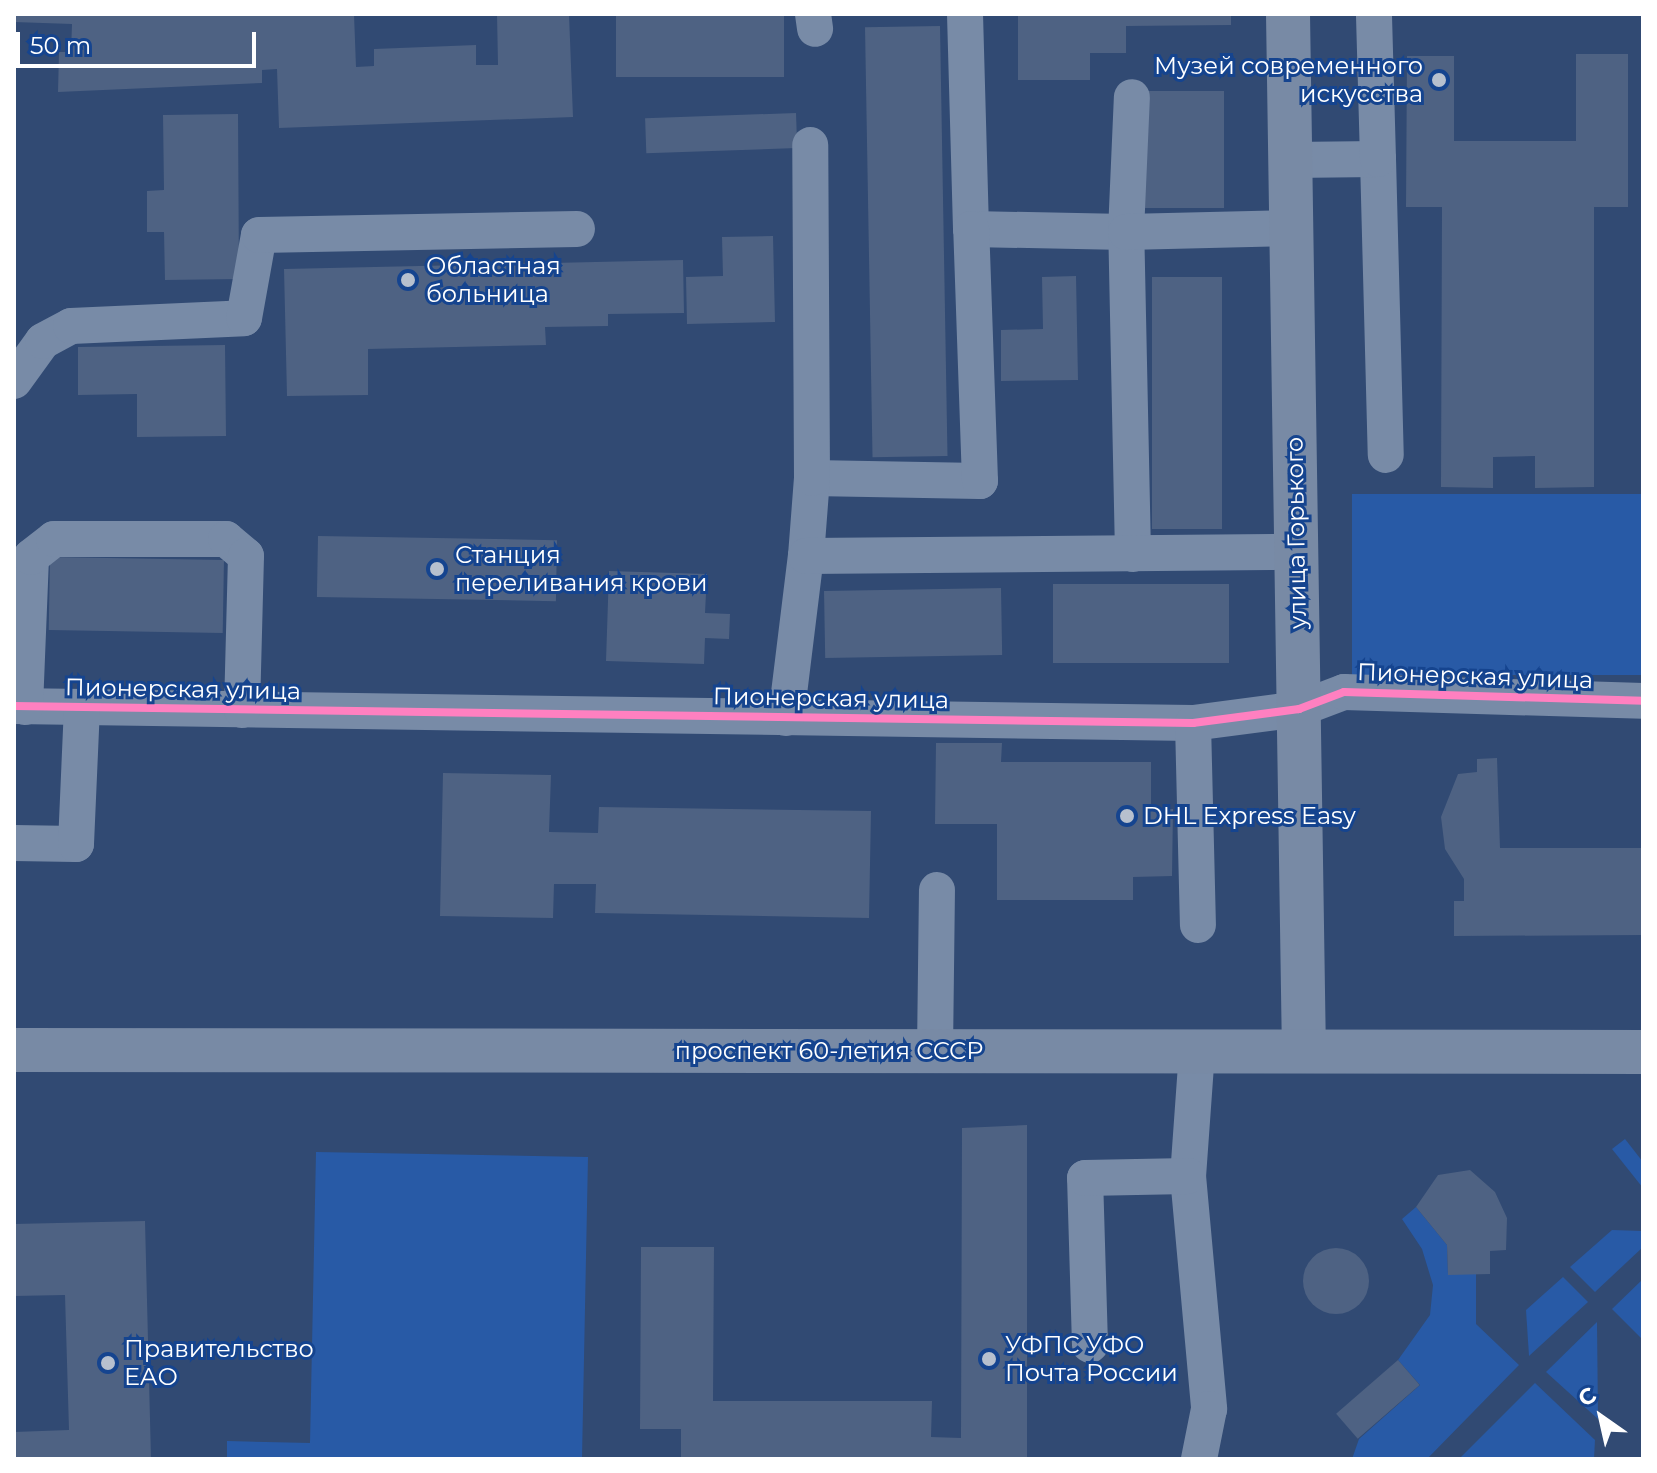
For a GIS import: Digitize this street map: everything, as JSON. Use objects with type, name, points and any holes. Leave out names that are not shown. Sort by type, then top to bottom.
[{"type":"main road","name":"улица Горького","points":[[1288,14],[1304,1051]]},
{"type":"main road","name":"проспект 60-летия СССР","points":[[14,1050],[1643,1052]]},
{"type":"street","points":[[812,478],[980,481],[965,14]]},
{"type":"street","points":[[1374,14],[1386,455]]},
{"type":"street","points":[[1132,97],[1126,232],[1133,554]]},
{"type":"street","points":[[786,718],[806,556],[812,478],[810,145]]},
{"type":"street","points":[[1290,160],[1378,159]]},
{"type":"street","points":[[971,229],[1126,232],[1291,228]]},
{"type":"street","points":[[14,381],[43,341],[71,326],[244,318],[259,235],[577,229]]},
{"type":"street","points":[[19,706],[31,557],[54,539],[226,539],[246,556],[242,710]]},
{"type":"street","points":[[806,556],[1296,552]]},
{"type":"street","name":"Пионерская улица","points":[[19,706],[1193,723],[1299,709],[1344,692],[1643,701]]},
{"type":"street","points":[[14,843],[76,844],[82,707]]},
{"type":"street","points":[[1193,723],[1198,925]]},
{"type":"street","points":[[935,1051],[937,890]]},
{"type":"street","points":[[1197,1051],[1188,1176],[1209,1409],[1199,1459]]},
{"type":"street","points":[[1090,1345],[1085,1178],[1188,1176]]},
{"type":"shaded area","points":[[1352,494],[1643,494],[1643,675],[1352,675]]},
{"type":"shaded area","points":[[1625,1139],[1643,1162],[1643,1188],[1612,1149]]},
{"type":"shaded area","points":[[316,1152],[588,1157],[582,1459],[227,1459],[227,1441],[310,1443]]},
{"type":"shaded area","points":[[1416,1207],[1447,1245],[1448,1274],[1476,1274],[1476,1324],[1519,1365],[1427,1459],[1352,1459],[1359,1439],[1420,1385],[1398,1360],[1430,1315],[1433,1285],[1422,1249],[1402,1219]]},
{"type":"shaded area","points":[[1612,1230],[1643,1231],[1643,1247],[1595,1292],[1570,1267]]},
{"type":"shaded area","points":[[1563,1277],[1588,1302],[1529,1356],[1526,1310]]},
{"type":"shaded area","points":[[1643,1279],[1643,1340],[1612,1309]]},
{"type":"shaded area","points":[[1597,1322],[1598,1419],[1546,1372]]},
{"type":"shaded area","points":[[1535,1383],[1595,1440],[1594,1459],[1459,1459]]},
{"type":"building","points":[[14,14],[354,14],[356,67],[374,66],[374,49],[476,45],[476,65],[498,65],[497,14],[569,14],[573,117],[279,128],[277,69],[262,70],[262,83],[58,92],[59,52],[71,52],[72,24],[14,22]]},
{"type":"building","points":[[616,14],[784,14],[784,77],[616,77]]},
{"type":"building","points":[[1018,14],[1231,14],[1231,25],[1126,26],[1126,53],[1090,53],[1090,80],[1018,80]]},
{"type":"building","points":[[940,26],[948,456],[873,457],[865,27]]},
{"type":"building","points":[[1576,54],[1628,54],[1628,207],[1594,207],[1594,487],[1535,488],[1535,456],[1493,457],[1493,488],[1441,487],[1442,207],[1406,207],[1407,56],[1454,56],[1454,141],[1576,141]]},
{"type":"building","points":[[1144,91],[1224,91],[1224,208],[1144,208]]},
{"type":"building","points":[[796,113],[797,148],[646,153],[645,118]]},
{"type":"building","points":[[238,114],[239,279],[165,280],[164,232],[147,232],[147,191],[164,190],[163,115]]},
{"type":"building","points":[[773,236],[775,322],[687,324],[686,277],[723,276],[722,237]]},
{"type":"building","points":[[683,260],[684,313],[608,314],[608,326],[545,327],[546,345],[368,349],[368,395],[287,396],[284,269]]},
{"type":"building","points":[[1076,276],[1078,380],[1001,381],[1001,330],[1043,329],[1042,277]]},
{"type":"building","points":[[1152,277],[1222,277],[1222,529],[1152,529]]},
{"type":"building","points":[[225,345],[226,436],[137,437],[137,394],[78,395],[78,347]]},
{"type":"building","name":"Станция переливания крови","points":[[318,536],[557,540],[556,601],[317,597]]},
{"type":"building","points":[[50,557],[224,560],[223,633],[49,630]]},
{"type":"building","points":[[609,571],[707,574],[705,613],[730,614],[729,639],[705,638],[704,664],[606,661]]},
{"type":"building","points":[[1053,584],[1229,584],[1229,663],[1053,663]]},
{"type":"building","points":[[1001,588],[1002,655],[825,658],[824,591]]},
{"type":"building","points":[[936,743],[1002,743],[1001,762],[1151,762],[1151,810],[1173,809],[1172,876],[1133,877],[1133,900],[997,900],[997,824],[935,824]]},
{"type":"building","points":[[1497,758],[1500,848],[1643,848],[1643,935],[1454,936],[1454,901],[1464,901],[1464,879],[1445,849],[1441,817],[1458,774],[1477,772],[1477,759]]},
{"type":"building","points":[[443,773],[551,775],[549,832],[598,833],[599,807],[871,811],[869,918],[595,913],[596,884],[554,884],[553,918],[440,916]]},
{"type":"building","points":[[1027,1125],[1027,1459],[681,1459],[681,1429],[640,1429],[641,1247],[714,1247],[713,1401],[932,1401],[931,1437],[961,1438],[962,1128]]},
{"type":"building","points":[[1470,1170],[1495,1192],[1507,1218],[1506,1250],[1490,1251],[1490,1274],[1448,1275],[1447,1245],[1416,1207],[1438,1175]]},
{"type":"building","name":"Правительство ЕАО","points":[[145,1221],[151,1459],[14,1459],[14,1432],[69,1430],[65,1295],[14,1296],[14,1224]]},
{"type":"building","points":[[1336,1248],[1349,1251],[1359,1258],[1366,1268],[1369,1281],[1366,1294],[1359,1304],[1349,1311],[1336,1314],[1323,1311],[1313,1304],[1306,1294],[1303,1281],[1306,1268],[1313,1258],[1323,1251]]},
{"type":"building","points":[[1398,1360],[1420,1385],[1358,1439],[1336,1414]]},
{"type":"cycle path","points":[[14,706],[1193,723],[1299,709],[1344,692],[1643,701]]},
{"type":"place","name":"Музей современного искусства","points":[[1439,80]]},
{"type":"place","name":"Областная больница","points":[[408,280]]},
{"type":"place","name":"Станция переливания крови","points":[[437,569]]},
{"type":"place","name":"DHL Express Easy","points":[[1127,816]]},
{"type":"place","name":"УФПС УФО Почта России","points":[[989,1359]]},
{"type":"place","name":"Правительство ЕАО","points":[[108,1363]]}]
